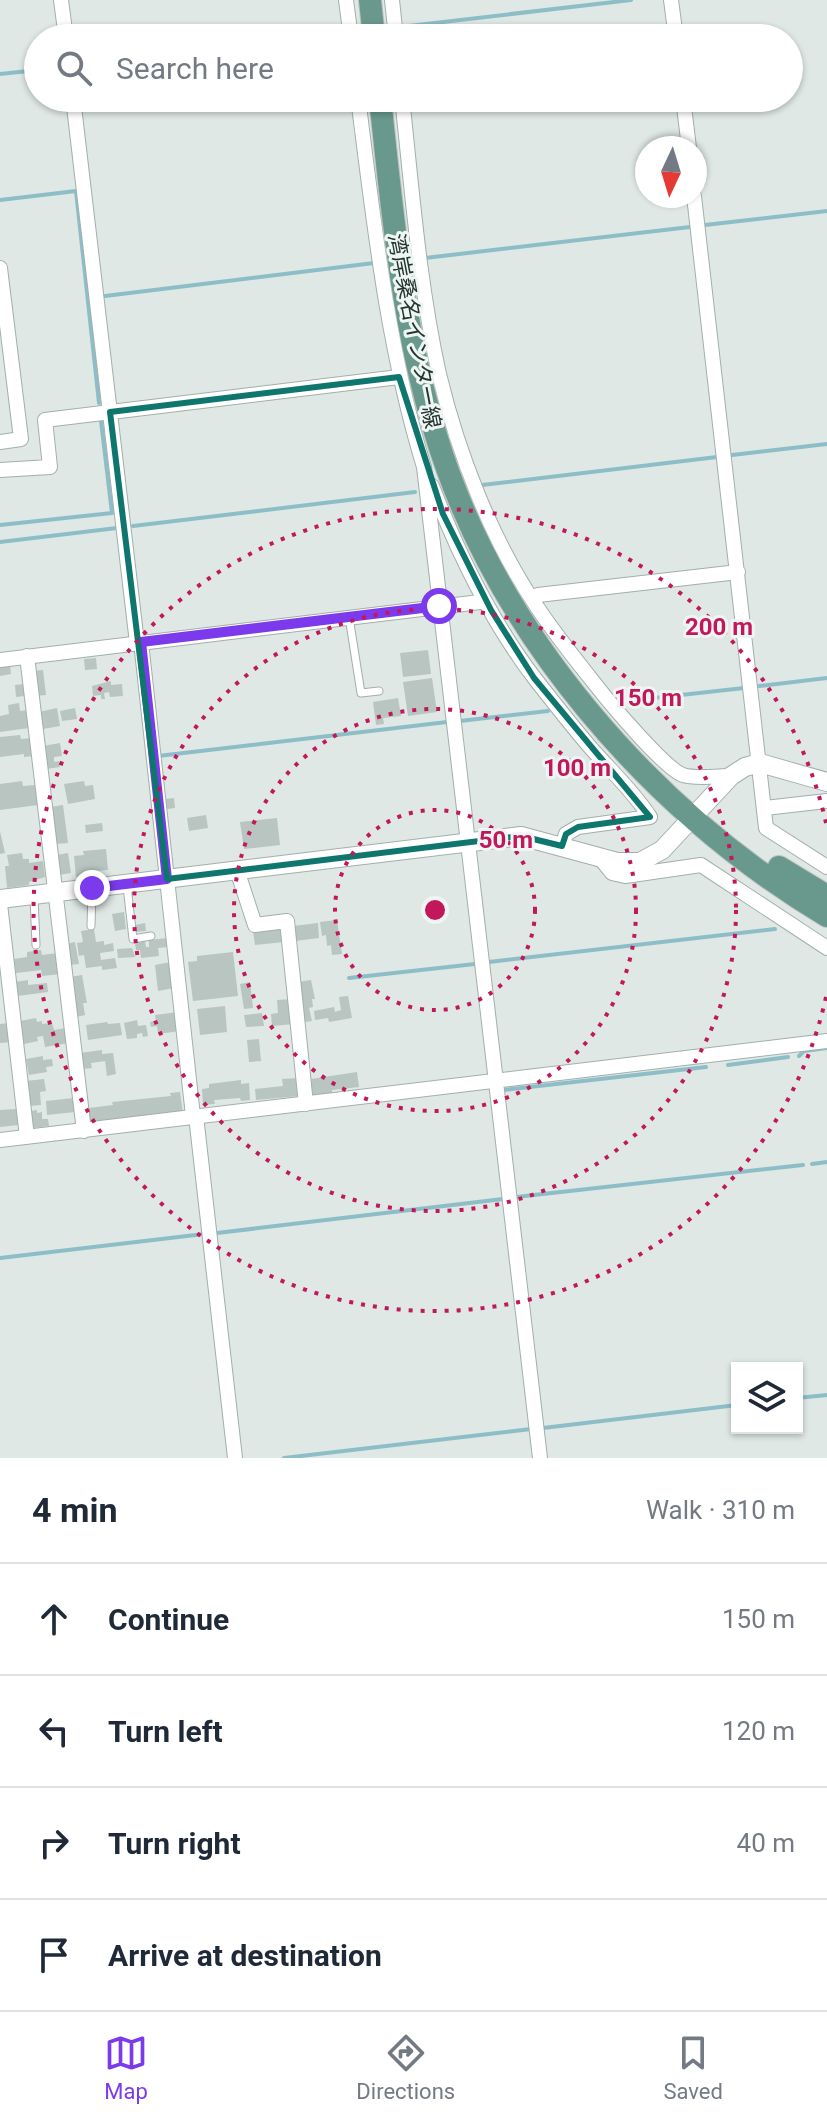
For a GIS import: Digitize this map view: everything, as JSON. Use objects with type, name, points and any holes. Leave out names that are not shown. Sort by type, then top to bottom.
[{"type":"main road","points":[[370,0],[373,24]]},
{"type":"main road","name":"湾岸桑名インター線","points":[[382,112],[392,209],[417,362],[435,433],[473,531],[506,595],[542,653],[613,737],[692,817],[721,844],[827,916]]},
{"type":"main road","name":"湾岸桑名インター線","points":[[692,817],[730,832],[827,896]]},
{"type":"street","points":[[61,0],[64,24]]},
{"type":"street","points":[[346,0],[349,24]]},
{"type":"street","points":[[392,0],[395,24]]},
{"type":"street","points":[[671,0],[674,24]]},
{"type":"street","points":[[75,112],[235,1458]]},
{"type":"street","points":[[360,112],[381,275],[399,377],[424,467],[461,552],[514,647],[544,690],[590,747],[635,795],[650,817],[578,827],[566,834],[562,846]]},
{"type":"street","points":[[404,112],[420,260],[439,373],[456,432],[483,504],[507,554],[535,605],[560,641],[606,699],[658,756],[682,775],[731,776]]},
{"type":"street","points":[[685,112],[688,136]]},
{"type":"street","points":[[695,208],[766,828],[827,867]]},
{"type":"street","points":[[0,268],[21,439],[0,442]]},
{"type":"street","points":[[0,470],[50,467],[45,420],[399,377]]},
{"type":"street","points":[[424,467],[540,1458]]},
{"type":"street","points":[[538,595],[738,572]]},
{"type":"street","points":[[0,660],[480,602]]},
{"type":"street","points":[[27,656],[84,1131]]},
{"type":"street","points":[[27,1137],[2,949],[0,901],[521,836],[617,862],[640,862],[662,850],[731,776],[745,767],[760,763],[827,782]]},
{"type":"street","points":[[765,808],[827,801]]},
{"type":"street","points":[[600,858],[612,873],[625,876],[701,865],[827,948]]},
{"type":"street","points":[[237,870],[255,925],[287,921],[306,1104]]},
{"type":"street","points":[[0,1140],[827,1041]]},
{"type":"lane","points":[[349,617],[361,693],[379,691]]},
{"type":"lane","points":[[127,883],[133,939],[151,936]]},
{"type":"lane","points":[[91,926],[92,888]]},
{"type":"lane","points":[[34,895],[36,945]]},
{"type":"highlighted area","points":[[399,377],[443,514],[491,610],[534,678],[650,817],[578,827],[566,834],[562,846],[521,836],[167,879],[110,412]]},
{"type":"building","points":[[428,650],[431,674],[403,677],[400,653]]},
{"type":"building","points":[[96,658],[97,669],[85,670],[84,659]]},
{"type":"building","points":[[10,663],[11,674],[0,676],[0,664]]},
{"type":"building","points":[[43,670],[46,695],[35,696],[32,671]]},
{"type":"building","points":[[432,678],[437,712],[408,716],[403,682]]},
{"type":"building","points":[[111,681],[111,685],[122,684],[123,696],[110,697],[109,692],[104,693],[105,699],[101,699],[101,695],[93,696],[92,686]]},
{"type":"building","points":[[24,684],[25,696],[16,697],[15,685]]},
{"type":"building","points":[[398,698],[401,716],[383,718],[384,724],[376,725],[373,702]]},
{"type":"building","points":[[19,703],[20,711],[27,710],[29,728],[0,732],[0,716],[9,714],[8,705]]},
{"type":"building","points":[[57,708],[60,726],[43,729],[39,712]]},
{"type":"building","points":[[75,708],[77,719],[62,721],[60,711]]},
{"type":"building","points":[[20,735],[21,739],[32,738],[34,756],[0,757],[0,737]]},
{"type":"building","points":[[60,743],[62,756],[54,757],[54,762],[59,761],[60,767],[46,769],[43,746]]},
{"type":"building","points":[[22,781],[23,786],[35,785],[38,805],[0,810],[0,784]]},
{"type":"building","points":[[84,781],[85,786],[93,785],[95,799],[68,804],[64,784]]},
{"type":"building","points":[[174,798],[175,808],[167,809],[166,799]]},
{"type":"building","points":[[63,805],[68,843],[55,844],[50,807]]},
{"type":"building","points":[[206,815],[208,828],[189,831],[187,818]]},
{"type":"building","points":[[277,818],[280,845],[244,849],[240,822]]},
{"type":"building","points":[[102,823],[103,831],[86,833],[85,825]]},
{"type":"building","points":[[0,831],[5,853],[0,854]]},
{"type":"building","points":[[106,849],[108,870],[85,872],[85,876],[76,877],[74,856],[84,855],[83,851]]},
{"type":"building","points":[[22,853],[23,859],[29,859],[29,863],[43,861],[45,877],[29,882],[29,885],[7,888],[7,855]]},
{"type":"building","points":[[68,853],[71,873],[59,875],[57,855]]},
{"type":"building","points":[[124,912],[126,929],[115,931],[112,914]]},
{"type":"building","points":[[337,920],[342,954],[332,955],[326,935],[322,936],[320,922]]},
{"type":"building","points":[[145,923],[146,931],[136,932],[135,925]]},
{"type":"building","points":[[318,923],[319,938],[295,941],[293,926]]},
{"type":"building","points":[[283,928],[284,942],[255,945],[253,931]]},
{"type":"building","points":[[94,929],[96,942],[104,941],[104,945],[113,943],[114,951],[100,953],[101,960],[115,958],[117,968],[86,968],[84,955],[79,956],[77,943],[83,942],[81,931]]},
{"type":"building","points":[[168,938],[168,947],[158,948],[159,956],[141,958],[140,950],[136,950],[135,942],[145,941],[146,947],[149,947],[149,940]]},
{"type":"building","points":[[75,942],[79,964],[69,965],[66,944]]},
{"type":"building","points":[[132,948],[135,957],[118,958],[117,949]]},
{"type":"building","points":[[41,950],[42,955],[58,953],[61,974],[42,976],[41,970],[16,973],[14,959],[27,957],[27,952]]},
{"type":"building","points":[[233,952],[238,996],[193,1001],[188,962],[197,961],[197,956]]},
{"type":"building","points":[[171,962],[174,988],[158,991],[155,965]]},
{"type":"building","points":[[82,975],[87,1003],[83,1003],[85,1015],[76,1017],[70,977]]},
{"type":"building","points":[[28,980],[28,985],[47,983],[48,992],[17,996],[15,982]]},
{"type":"building","points":[[311,980],[315,999],[312,999],[313,1007],[309,1008],[312,1021],[305,1022],[298,982]]},
{"type":"building","points":[[250,982],[253,1008],[244,1009],[240,984]]},
{"type":"building","points":[[348,996],[352,1018],[329,1022],[328,1018],[315,1020],[314,1011],[334,1007],[335,1012],[341,1010],[339,997]]},
{"type":"building","points":[[292,999],[294,1024],[272,1026],[271,1014],[278,1013],[277,1000]]},
{"type":"building","points":[[225,1006],[227,1032],[200,1035],[197,1009]]},
{"type":"building","points":[[178,1012],[180,1031],[158,1034],[157,1026],[151,1027],[150,1022],[156,1021],[155,1015]]},
{"type":"building","points":[[262,1013],[264,1026],[246,1027],[244,1015]]},
{"type":"building","points":[[36,1018],[42,1024],[52,1023],[54,1030],[66,1028],[69,1043],[45,1047],[43,1036],[37,1037],[38,1041],[24,1044],[20,1021]]},
{"type":"building","points":[[137,1020],[138,1026],[146,1025],[148,1036],[143,1037],[142,1033],[137,1034],[137,1038],[127,1039],[124,1023]]},
{"type":"building","points":[[9,1023],[12,1042],[0,1043],[0,1024]]},
{"type":"building","points":[[120,1023],[122,1035],[88,1040],[86,1025]]},
{"type":"building","points":[[259,1039],[261,1061],[249,1062],[247,1040]]},
{"type":"building","points":[[102,1050],[102,1054],[113,1053],[116,1074],[107,1076],[105,1061],[91,1063],[92,1068],[83,1069],[80,1053]]},
{"type":"building","points":[[43,1056],[43,1060],[52,1059],[53,1066],[46,1067],[47,1072],[29,1075],[26,1059]]},
{"type":"building","points":[[357,1072],[359,1087],[332,1090],[332,1095],[313,1097],[311,1079]]},
{"type":"building","points":[[299,1078],[300,1096],[256,1100],[255,1089],[283,1086],[282,1079]]},
{"type":"building","points":[[44,1079],[46,1091],[40,1092],[41,1105],[29,1106],[26,1081]]},
{"type":"building","points":[[241,1080],[241,1084],[249,1083],[250,1100],[214,1100],[215,1104],[203,1105],[202,1089],[209,1088],[209,1084]]},
{"type":"building","points":[[180,1092],[183,1114],[90,1123],[89,1108]]},
{"type":"building","points":[[74,1098],[75,1112],[47,1115],[46,1101]]},
{"type":"building","points":[[16,1109],[18,1125],[0,1127],[0,1110]]},
{"type":"building","points":[[37,1110],[37,1113],[42,1112],[42,1119],[48,1119],[49,1126],[32,1128],[30,1111]]},
{"type":"waterway","points":[[426,24],[631,0]]},
{"type":"waterway","points":[[0,74],[24,71]]},
{"type":"waterway","points":[[0,200],[76,191],[99,403]]},
{"type":"waterway","points":[[705,225],[827,211]]},
{"type":"waterway","points":[[425,258],[690,227]]},
{"type":"waterway","points":[[105,296],[374,263]]},
{"type":"waterway","points":[[0,525],[112,513],[101,421]]},
{"type":"waterway","points":[[732,455],[827,444]]},
{"type":"waterway","points":[[482,485],[717,457]]},
{"type":"waterway","points":[[133,526],[415,492]]},
{"type":"waterway","points":[[0,542],[117,528]]},
{"type":"waterway","points":[[759,686],[827,678]]},
{"type":"waterway","points":[[618,702],[744,688]]},
{"type":"waterway","points":[[460,721],[548,711]]},
{"type":"waterway","points":[[158,756],[447,722]]},
{"type":"waterway","points":[[489,962],[775,929]]},
{"type":"waterway","points":[[349,978],[475,964]]},
{"type":"waterway","points":[[799,1056],[804,1051],[827,1048]]},
{"type":"waterway","points":[[728,1065],[788,1057]]},
{"type":"waterway","points":[[503,1090],[706,1067]]},
{"type":"waterway","points":[[812,1164],[827,1162]]},
{"type":"waterway","points":[[516,1197],[803,1165]]},
{"type":"waterway","points":[[217,1233],[503,1199]]},
{"type":"waterway","points":[[0,1258],[204,1234]]},
{"type":"waterway","points":[[803,1397],[827,1395]]},
{"type":"waterway","points":[[543,1428],[731,1406]]},
{"type":"waterway","points":[[284,1458],[531,1429]]},
{"type":"route","points":[[92,888],[167,879],[141,642],[439,606]]}]
